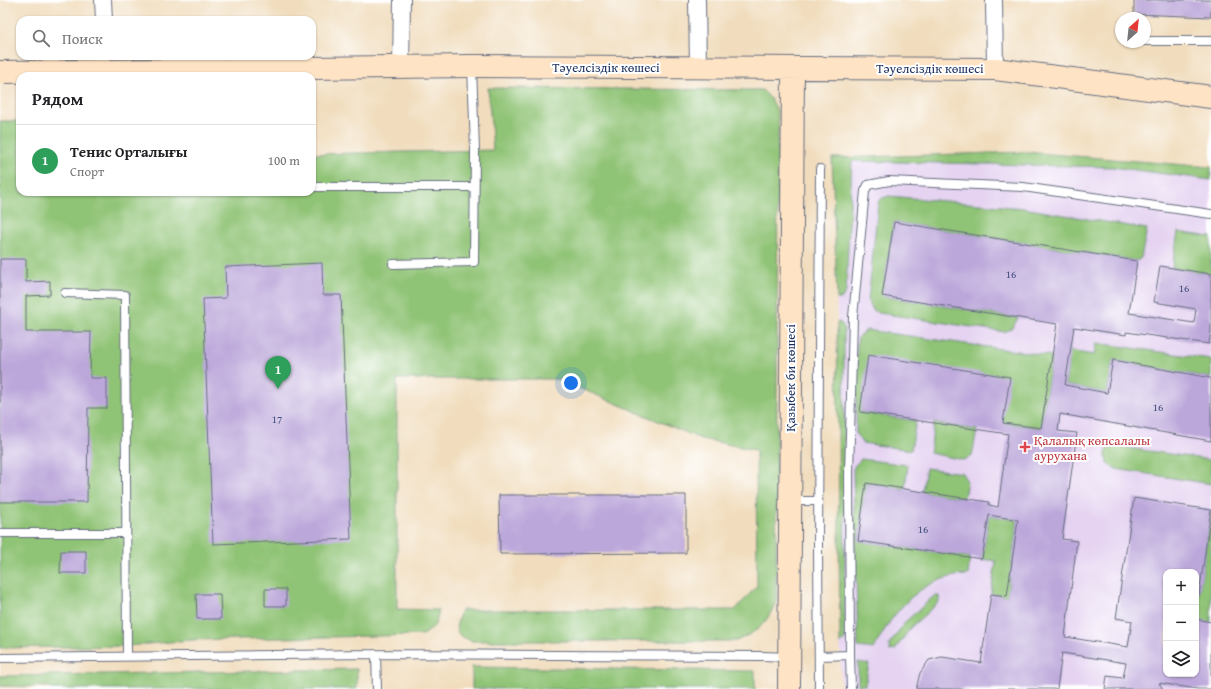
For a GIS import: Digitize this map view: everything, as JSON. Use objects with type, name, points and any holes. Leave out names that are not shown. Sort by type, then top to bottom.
[{"type":"main road","name":"Тәуелсіздік көшесі","points":[[0,72],[104,63],[401,67],[472,66],[995,69],[1211,97]]},
{"type":"main road","name":"Қазыбек би көшесі","points":[[789,689],[793,68]]},
{"type":"street","points":[[103,0],[104,16]]},
{"type":"street","points":[[401,67],[402,0]]},
{"type":"street","points":[[697,0],[698,67]]},
{"type":"street","points":[[994,0],[995,69]]},
{"type":"lane","points":[[1151,41],[1211,41]]},
{"type":"lane","points":[[393,264],[474,262],[475,150],[472,66]]},
{"type":"lane","points":[[819,689],[818,501],[820,169]]},
{"type":"lane","points":[[851,689],[849,474],[853,325],[865,191],[868,185],[889,181],[1023,187],[1211,214]]},
{"type":"lane","points":[[316,187],[474,187]]},
{"type":"lane","points":[[65,293],[125,295],[127,656]]},
{"type":"lane","points":[[790,501],[818,501]]},
{"type":"lane","points":[[0,533],[126,533]]},
{"type":"lane","points":[[0,658],[376,654],[789,657]]},
{"type":"lane","points":[[376,654],[377,689]]},
{"type":"lane","points":[[819,656],[850,655]]},
{"type":"shaded area","name":"Қалалық көпсалалы аурухана","points":[[1026,152],[1211,167],[1211,689],[841,689],[837,314],[832,158]]},
{"type":"green space","points":[[488,88],[762,90],[773,103],[778,116],[776,602],[769,616],[761,626],[751,634],[736,641],[471,641],[459,635],[456,627],[461,610],[735,610],[757,586],[756,450],[701,439],[558,379],[397,379],[397,609],[439,610],[436,622],[429,631],[422,635],[191,640],[126,646],[0,648],[0,121],[16,121],[16,196],[316,196],[316,154],[493,150]]},
{"type":"green space","points":[[1026,152],[1211,167],[1211,180],[1112,167],[852,161],[846,292],[841,299],[837,299],[832,158]]},
{"type":"green space","points":[[889,196],[1023,208],[1147,229],[1141,258],[1137,261],[894,222],[882,296],[1018,318],[1013,327],[1005,332],[879,313],[873,310],[868,299],[878,203],[880,199]]},
{"type":"green space","points":[[1178,232],[1211,237],[1211,274],[1172,268]]},
{"type":"green space","points":[[837,322],[841,323],[844,327],[845,640],[840,644]]},
{"type":"green space","points":[[866,330],[1052,356],[1041,428],[1003,423],[860,412],[916,421],[911,450],[862,443],[856,434],[857,343],[858,338]]},
{"type":"green space","points":[[1096,343],[1211,359],[1211,378],[1113,360],[1107,393],[1065,385],[1070,351],[1094,355]]},
{"type":"green space","points":[[934,423],[977,430],[972,456],[963,460],[930,453]]},
{"type":"green space","points":[[1114,446],[1211,460],[1211,484],[1116,469],[1108,464],[1106,459],[1107,450]]},
{"type":"green space","points":[[861,459],[908,465],[905,489],[866,483],[858,541],[970,557],[968,575],[936,581],[910,598],[890,622],[874,649],[858,647],[853,470],[855,465]]},
{"type":"green space","points":[[926,468],[962,473],[967,481],[964,498],[922,492]]},
{"type":"green space","points":[[1211,513],[1211,622],[1199,620],[1199,594]]},
{"type":"green space","points":[[989,515],[1018,520],[1007,596],[991,594],[996,561],[982,559]]},
{"type":"green space","points":[[934,596],[939,596],[939,602],[911,627],[895,650],[890,651],[889,645],[905,622]]},
{"type":"green space","points":[[858,662],[869,664],[865,685],[858,685]]},
{"type":"green space","points":[[472,667],[755,671],[755,689],[472,689]]},
{"type":"green space","points":[[357,669],[357,689],[52,689],[50,687],[0,686],[0,676]]},
{"type":"building","points":[[1134,0],[1211,0],[1211,17],[1151,15],[1151,12],[1134,12]]},
{"type":"building","points":[[894,222],[1137,261],[1129,313],[1194,323],[1196,309],[1154,302],[1160,266],[1211,274],[1211,331],[1209,344],[1126,332],[1126,335],[1074,327],[1065,385],[1107,393],[1113,360],[1211,378],[1211,441],[1060,414],[1058,431],[1077,433],[1062,539],[1077,541],[1065,637],[1128,647],[1132,621],[1116,618],[1134,498],[1211,510],[1199,595],[1199,569],[1163,569],[1163,677],[1199,677],[1199,620],[1211,622],[1211,689],[1197,689],[1159,683],[1163,689],[1105,689],[1107,676],[1123,678],[1126,663],[1062,653],[1057,689],[916,689],[920,673],[929,660],[942,657],[981,663],[991,594],[1007,596],[1018,520],[989,515],[982,559],[858,541],[866,483],[989,502],[989,505],[998,507],[1008,434],[860,412],[868,355],[1010,377],[1003,423],[1041,428],[1057,324],[882,296]]},
{"type":"building","points":[[0,259],[26,259],[26,282],[50,281],[50,295],[26,296],[26,332],[91,332],[90,378],[107,378],[107,408],[88,408],[87,502],[0,502]]},
{"type":"building","points":[[322,263],[323,295],[341,295],[351,539],[213,544],[203,299],[226,298],[225,267]]},
{"type":"building","points":[[499,495],[686,495],[686,553],[500,554]]},
{"type":"building","points":[[61,551],[86,551],[86,573],[60,573]]},
{"type":"building","points":[[265,589],[286,589],[286,606],[265,606]]},
{"type":"building","points":[[196,594],[220,594],[221,619],[197,619]]},
{"type":"place","name":"Тенис Орталығы","points":[[278,389]]},
{"type":"place","name":"Қалалық көпсалалы аурухана","points":[[1025,447]]}]
